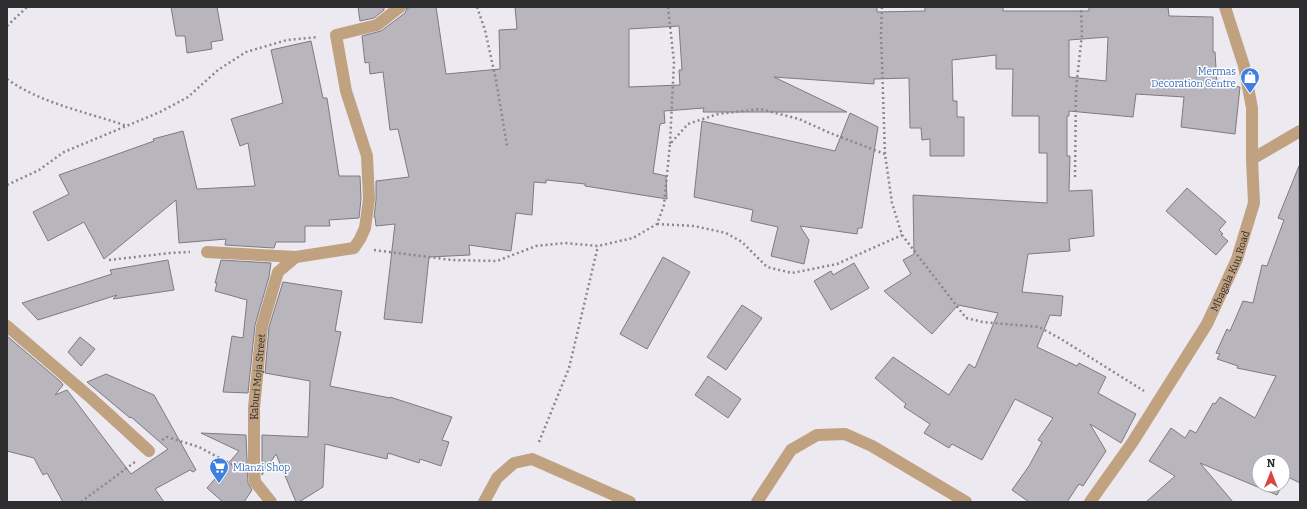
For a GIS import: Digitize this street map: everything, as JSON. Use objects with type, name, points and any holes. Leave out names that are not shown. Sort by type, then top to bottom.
[{"type":"street","points":[[207,252],[296,257],[354,248],[360,239],[364,228],[368,199],[367,156],[346,91],[336,35],[377,25],[400,7]]},
{"type":"street","name":"Mbagala Kuu Road","points":[[1090,502],[1132,443],[1207,324],[1238,259],[1254,203],[1252,108],[1244,66],[1225,7]]},
{"type":"street","points":[[1252,159],[1300,131]]},
{"type":"street","name":"Kaburi Moja Street","points":[[271,502],[255,482],[254,471],[254,408],[262,326],[278,272],[296,257]]},
{"type":"street","points":[[7,326],[91,398],[149,451]]},
{"type":"street","points":[[757,502],[791,450],[817,435],[845,434],[872,446],[966,502]]},
{"type":"street","points":[[484,502],[497,478],[514,463],[532,459],[630,502]]},
{"type":"path","points":[[7,26],[27,7]]},
{"type":"path","points":[[477,7],[485,30],[496,80],[507,146]]},
{"type":"path","points":[[657,224],[664,205],[670,144],[674,62],[668,7]]},
{"type":"path","points":[[882,7],[881,34],[885,154],[892,203],[902,235],[966,318],[983,322],[1039,327],[1061,339],[1158,400]]},
{"type":"path","points":[[1075,177],[1076,89],[1082,34],[1081,7]]},
{"type":"path","points":[[7,185],[39,170],[64,152],[160,112],[188,97],[218,70],[246,52],[287,40],[336,35]]},
{"type":"path","points":[[7,78],[19,87],[49,101],[127,126]]},
{"type":"path","points":[[670,144],[688,124],[718,114],[760,108],[799,119],[830,133],[885,154]]},
{"type":"path","points":[[354,248],[452,260],[497,261],[536,246],[565,243],[598,246],[633,238],[657,224],[694,226],[726,233],[742,242],[767,266],[792,273],[836,264],[902,235]]},
{"type":"path","points":[[532,459],[569,368],[598,246]]},
{"type":"path","points":[[109,260],[170,253],[207,252]]},
{"type":"building","points":[[171,7],[217,7],[223,40],[211,42],[212,49],[187,53],[185,36],[176,36]]},
{"type":"building","points":[[358,7],[384,7],[384,10],[374,18],[360,21]]},
{"type":"building","points":[[436,7],[446,74],[500,69],[499,30],[517,29],[515,7],[877,7],[877,12],[925,11],[925,7],[1003,7],[1003,11],[1089,11],[1089,7],[1168,7],[1169,16],[1213,17],[1213,52],[1215,52],[1217,84],[1240,87],[1235,134],[1181,127],[1184,97],[1136,94],[1133,117],[1069,111],[1069,116],[1067,116],[1067,156],[1070,156],[1069,191],[1092,190],[1094,236],[1069,239],[1070,251],[1028,254],[1022,292],[1063,296],[1061,316],[1050,315],[1037,347],[1077,366],[1079,363],[1106,377],[1098,393],[1136,414],[1121,443],[1090,424],[1106,451],[1083,486],[1079,484],[1067,502],[1029,502],[1012,490],[1029,466],[1042,442],[1038,440],[1053,418],[1015,399],[982,460],[952,444],[949,448],[924,433],[930,424],[904,407],[906,404],[875,378],[893,357],[949,395],[969,364],[975,368],[998,313],[958,305],[932,334],[884,291],[911,274],[903,260],[914,254],[913,195],[1047,203],[1047,153],[1039,153],[1039,116],[1012,116],[1013,69],[996,69],[996,55],[952,60],[953,101],[957,101],[957,117],[964,117],[964,156],[930,156],[930,139],[922,140],[921,128],[910,128],[909,78],[874,79],[874,84],[774,77],[847,112],[703,112],[704,108],[664,111],[665,123],[660,124],[653,173],[666,176],[667,199],[585,186],[585,184],[546,180],[546,183],[534,182],[532,215],[516,213],[511,251],[469,245],[470,255],[429,257],[422,323],[384,319],[395,224],[376,226],[374,217],[376,181],[409,177],[398,129],[390,130],[383,72],[370,74],[369,62],[365,63],[362,36],[381,31],[405,13],[407,8]],"holes":[[[679,26],[682,70],[679,70],[680,85],[629,87],[629,29]],[[1108,37],[1106,81],[1069,77],[1069,40]]]},
{"type":"building","points":[[311,41],[323,98],[327,98],[339,176],[360,176],[361,199],[359,218],[329,220],[330,226],[305,226],[305,242],[276,242],[274,248],[225,245],[226,239],[179,243],[176,200],[104,259],[84,222],[48,241],[33,212],[69,194],[59,175],[154,141],[153,139],[183,131],[197,189],[255,186],[248,143],[240,146],[231,119],[283,103],[271,50]]},
{"type":"building","points":[[850,113],[878,127],[862,228],[858,228],[857,234],[800,226],[809,240],[804,264],[771,256],[778,227],[751,221],[753,210],[694,197],[702,121],[835,151]]},
{"type":"building","points":[[1299,166],[1300,483],[1291,478],[1291,453],[1251,453],[1251,484],[1200,463],[1233,502],[1146,502],[1175,476],[1149,461],[1171,428],[1185,438],[1190,430],[1196,433],[1213,403],[1215,404],[1220,397],[1255,418],[1276,376],[1237,368],[1238,366],[1217,359],[1220,354],[1216,353],[1227,329],[1230,331],[1243,301],[1253,303],[1262,265],[1267,266],[1284,220],[1278,218]]},
{"type":"building","points":[[1187,188],[1226,222],[1219,230],[1223,234],[1221,235],[1228,241],[1216,255],[1166,211]]},
{"type":"building","points":[[663,257],[690,272],[647,349],[620,334]]},
{"type":"building","points":[[168,260],[174,290],[113,299],[117,295],[38,320],[22,303],[112,274],[110,270]]},
{"type":"building","points":[[221,260],[271,263],[269,277],[255,325],[248,393],[223,392],[232,336],[243,338],[247,300],[215,291],[217,283],[215,283]]},
{"type":"building","points":[[854,263],[869,288],[831,310],[814,281],[831,271],[833,275]]},
{"type":"building","points":[[283,282],[342,291],[335,331],[341,332],[330,386],[390,397],[452,417],[442,440],[449,442],[441,466],[420,459],[419,463],[388,453],[387,459],[325,444],[323,487],[299,502],[296,502],[276,454],[262,475],[262,435],[308,437],[310,381],[265,373],[269,327]]},
{"type":"building","points":[[742,305],[762,318],[726,370],[707,357]]},
{"type":"building","points":[[7,336],[61,382],[63,385],[55,395],[67,390],[131,474],[168,449],[87,382],[106,374],[154,395],[196,470],[193,472],[190,470],[155,489],[164,502],[63,502],[47,473],[43,475],[34,458],[7,451]]},
{"type":"building","points":[[80,337],[95,349],[81,366],[68,352]]},
{"type":"building","points":[[708,376],[741,399],[728,418],[695,395]]},
{"type":"building","points":[[201,433],[246,435],[248,483],[252,490],[244,502],[223,502],[207,488],[239,451]]},
{"type":"place","name":"Mermas Decoration Centre","points":[[1250,94]]},
{"type":"place","name":"Mlanzi Shop","points":[[219,484]]}]
